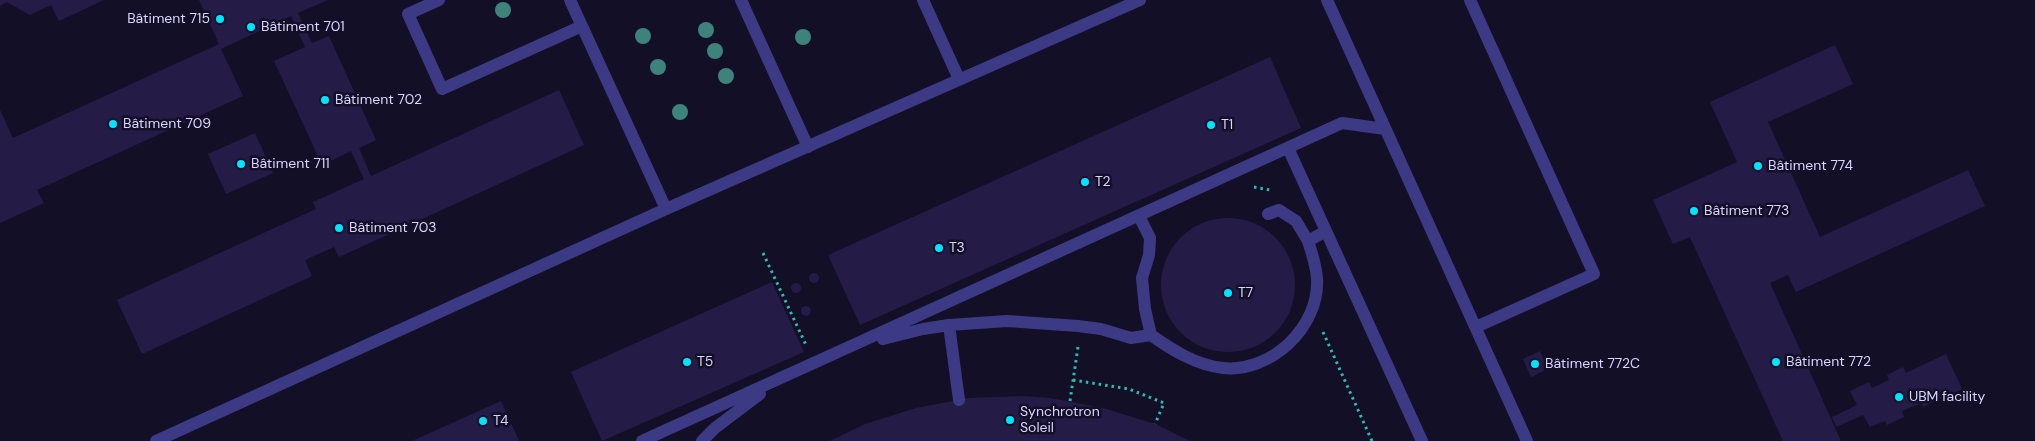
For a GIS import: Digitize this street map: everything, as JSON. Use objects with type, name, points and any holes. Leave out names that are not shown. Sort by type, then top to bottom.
[{"type":"lane","points":[[439,0],[408,14],[442,89],[582,26]]},
{"type":"lane","points":[[570,0],[666,210]]},
{"type":"lane","points":[[741,0],[808,146]]},
{"type":"lane","points":[[923,0],[959,79]]},
{"type":"lane","points":[[156,441],[808,146],[1140,0]]},
{"type":"lane","points":[[1327,0],[1527,441]]},
{"type":"lane","points":[[1470,0],[1594,274],[1476,327]]},
{"type":"lane","points":[[642,441],[1342,123],[1385,129]]},
{"type":"lane","points":[[1288,148],[1422,441]]},
{"type":"lane","points":[[1139,216],[1150,238],[1149,255],[1142,278],[1145,309],[1151,334],[1172,350],[1200,363],[1224,368],[1251,365],[1274,356],[1293,340],[1306,321],[1314,301],[1317,279],[1308,241],[1296,221],[1291,217],[1279,210],[1268,214]]},
{"type":"lane","points":[[1308,241],[1326,231]]},
{"type":"lane","points":[[702,441],[714,428],[759,395],[815,364],[866,344],[923,329],[949,324],[1007,321],[1049,322],[1102,329],[1131,338],[1151,334]]},
{"type":"lane","points":[[949,324],[959,400]]},
{"type":"path","points":[[762,253],[815,364]]},
{"type":"path","points":[[1070,401],[1082,327]]},
{"type":"path","points":[[1323,330],[1372,441]]},
{"type":"path","points":[[1073,380],[1128,389],[1164,403],[1155,424]]},
{"type":"building","name":"Bâtiment 715","points":[[0,0],[104,0],[59,21],[51,5],[30,15],[7,2],[0,6]]},
{"type":"building","points":[[199,0],[328,0],[298,13],[312,43],[329,36],[376,140],[359,148],[371,176],[559,90],[584,145],[339,257],[334,247],[305,260],[312,276],[142,354],[117,300],[316,209],[313,202],[364,179],[351,151],[322,165],[274,61],[305,47],[291,16],[221,49],[243,96],[37,190],[44,203],[0,223],[0,110],[13,138],[219,44]]},
{"type":"building","points":[[1835,45],[1853,84],[1768,122],[1820,237],[1968,170],[1985,206],[1796,292],[1788,275],[1770,283],[1841,441],[1783,441],[1690,237],[1673,244],[1653,200],[1737,162],[1710,102]]},
{"type":"building","points":[[1270,57],[1301,128],[860,325],[828,255]]},
{"type":"building","name":"Bâtiment 711","points":[[255,133],[273,173],[226,194],[208,154]]},
{"type":"building","name":"T7","points":[[1228,218],[1254,223],[1265,229],[1275,238],[1284,248],[1290,259],[1295,285],[1290,311],[1284,322],[1275,332],[1265,341],[1254,347],[1228,352],[1202,347],[1191,341],[1181,332],[1172,322],[1166,311],[1161,285],[1166,259],[1172,248],[1181,238],[1191,229],[1202,223]]},
{"type":"building","points":[[812,273],[816,273],[819,278],[818,282],[812,283],[809,280],[809,276]]},
{"type":"building","name":"T5","points":[[772,282],[804,352],[602,441],[571,372]]},
{"type":"building","points":[[794,283],[798,283],[801,288],[800,292],[794,293],[791,290],[791,286]]},
{"type":"building","points":[[804,306],[808,306],[811,311],[810,315],[804,316],[801,313],[801,309]]},
{"type":"building","name":"Bâtiment 772C","points":[[1540,351],[1548,369],[1531,377],[1523,359]]},
{"type":"building","name":"UBM facility","points":[[1946,354],[1962,389],[1923,407],[1921,403],[1902,411],[1904,417],[1887,425],[1885,421],[1870,427],[1863,415],[1836,427],[1832,417],[1857,405],[1850,391],[1869,382],[1872,388],[1889,380],[1887,375],[1903,367],[1906,373]]},
{"type":"building","name":"Synchrotron Soleil","points":[[1023,396],[1050,398],[1103,408],[1155,424],[1190,441],[830,441],[865,424],[916,408],[969,398]]},
{"type":"building","name":"T4","points":[[501,401],[519,441],[412,441]]},
{"type":"place","name":"Bâtiment 715","points":[[220,19]]},
{"type":"place","name":"Bâtiment 701","points":[[251,27]]},
{"type":"place","name":"Bâtiment 702","points":[[325,100]]},
{"type":"place","name":"Bâtiment 709","points":[[113,124]]},
{"type":"place","name":"T1","points":[[1211,125]]},
{"type":"place","name":"Bâtiment 711","points":[[241,164]]},
{"type":"place","name":"Bâtiment 774","points":[[1758,166]]},
{"type":"place","name":"T2","points":[[1085,182]]},
{"type":"place","name":"Bâtiment 773","points":[[1694,211]]},
{"type":"place","name":"Bâtiment 703","points":[[339,228]]},
{"type":"place","name":"T3","points":[[939,248]]},
{"type":"place","name":"T7","points":[[1228,293]]},
{"type":"place","name":"T5","points":[[687,362]]},
{"type":"place","name":"Bâtiment 772","points":[[1776,362]]},
{"type":"place","name":"Bâtiment 772C","points":[[1535,364]]},
{"type":"place","name":"UBM facility","points":[[1899,397]]},
{"type":"place","name":"Synchrotron Soleil","points":[[1010,420]]},
{"type":"place","name":"T4","points":[[483,421]]}]
